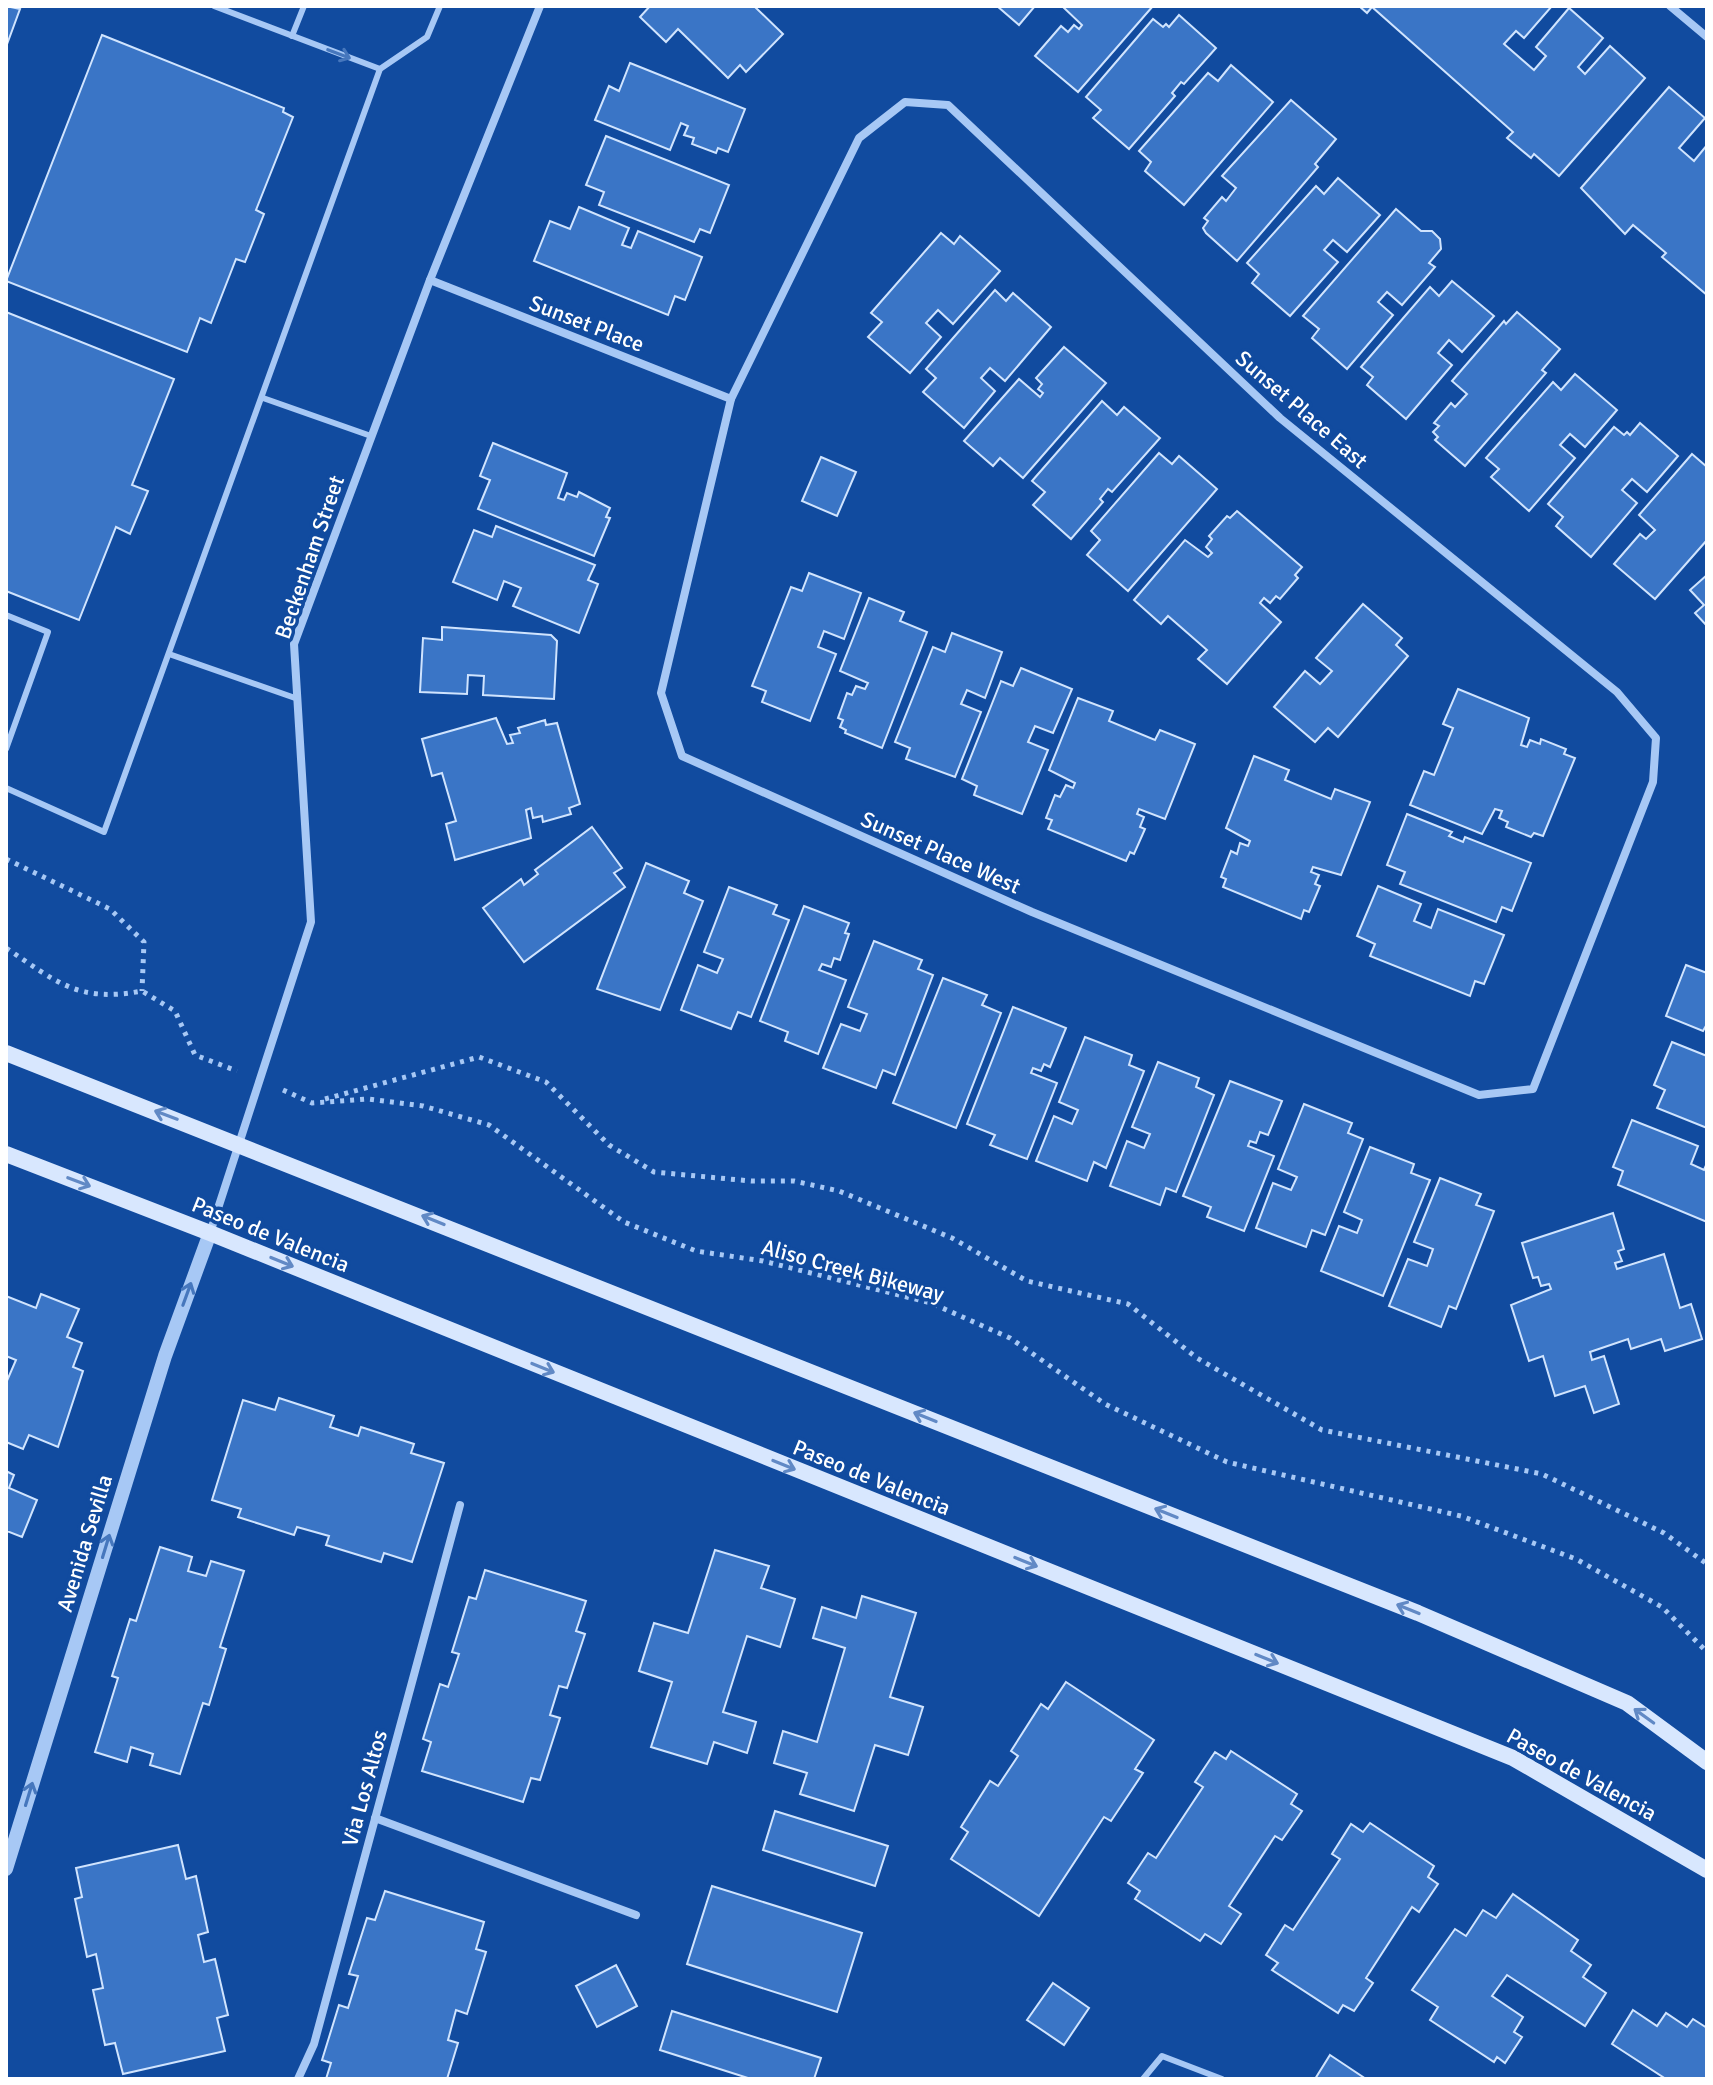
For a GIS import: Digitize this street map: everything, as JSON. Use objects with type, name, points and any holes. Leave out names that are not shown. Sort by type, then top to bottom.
[{"type":"main road","points":[[6,1053],[1418,1613],[1627,1703],[1707,1762]]},
{"type":"main road","name":"Paseo de Valencia","points":[[6,1154],[210,1233],[1513,1758],[1707,1870]]},
{"type":"street","name":"Beckenham Street","points":[[210,1233],[311,922],[294,644],[430,280],[540,6]]},
{"type":"street","points":[[1670,6],[1707,37]]},
{"type":"street","name":"Sunset Place East","points":[[731,399],[859,138],[905,102],[948,105],[1280,418],[1617,692],[1656,738],[1653,782],[1533,1089]]},
{"type":"street","name":"Sunset Place","points":[[430,280],[731,399]]},
{"type":"street","name":"Sunset Place West","points":[[731,399],[661,693],[682,756],[1032,912],[1479,1095],[1533,1089]]},
{"type":"street","name":"Avenida Sevilla","points":[[6,1869],[165,1356],[210,1233]]},
{"type":"street","name":"Via Los Altos","points":[[298,2079],[314,2044],[460,1505]]},
{"type":"street","points":[[375,1818],[636,1915]]},
{"type":"lane","points":[[214,6],[380,69]]},
{"type":"lane","points":[[292,36],[304,6]]},
{"type":"lane","points":[[6,788],[104,832],[380,69],[427,37],[440,6]]},
{"type":"lane","points":[[263,398],[371,436]]},
{"type":"lane","points":[[6,615],[48,632],[6,749]]},
{"type":"lane","points":[[169,654],[298,699]]},
{"type":"lane","points":[[1143,2079],[1162,2056],[1222,2079]]},
{"type":"path","points":[[6,859],[110,909],[144,942],[142,991],[109,997],[65,988],[6,948]]},
{"type":"path","name":"Aliso Creek Bikeway","points":[[142,991],[175,1011],[195,1055],[312,1103],[368,1099],[423,1106],[489,1125],[624,1222],[696,1251],[763,1261],[931,1303],[1010,1338],[1105,1404],[1227,1462],[1461,1516],[1576,1559],[1662,1607],[1707,1652]]},
{"type":"path","points":[[312,1103],[479,1057],[546,1082],[609,1145],[654,1172],[751,1181],[794,1181],[839,1191],[952,1238],[1027,1281],[1128,1304],[1197,1358],[1322,1430],[1542,1474],[1664,1533],[1707,1564]]},
{"type":"building","points":[[6,6],[20,9],[6,47]]},
{"type":"building","points":[[650,6],[754,6],[783,34],[746,72],[740,65],[728,78],[678,29],[666,42],[640,17]]},
{"type":"building","points":[[997,6],[1035,6],[1019,25]]},
{"type":"building","points":[[1062,6],[1153,6],[1078,92],[1035,56],[1061,26],[1068,32],[1074,25],[1079,29],[1082,25]]},
{"type":"building","points":[[1359,6],[1552,6],[1524,38],[1516,31],[1504,44],[1534,70],[1546,56],[1536,47],[1569,8],[1603,38],[1578,67],[1585,74],[1610,46],[1645,78],[1559,176],[1534,154],[1531,158],[1507,138],[1513,132],[1372,7],[1367,13]]},
{"type":"building","points":[[1179,15],[1216,48],[1184,84],[1181,82],[1172,93],[1175,96],[1129,149],[1093,118],[1101,110],[1086,97],[1153,19],[1163,27],[1166,24],[1169,27]]},
{"type":"building","points":[[102,35],[284,108],[283,112],[293,117],[256,210],[264,214],[245,262],[236,259],[211,323],[200,318],[187,352],[6,281]]},
{"type":"building","points":[[630,63],[745,109],[728,152],[718,148],[716,153],[692,144],[694,138],[684,135],[688,126],[681,123],[670,150],[595,120],[609,86],[619,91]]},
{"type":"building","points":[[1231,65],[1273,102],[1184,205],[1145,171],[1151,162],[1139,151],[1208,73],[1218,81]]},
{"type":"building","points":[[1669,87],[1705,118],[1679,148],[1694,161],[1707,145],[1707,295],[1662,257],[1666,253],[1633,225],[1625,234],[1581,188]]},
{"type":"building","points":[[1291,100],[1336,139],[1315,164],[1318,167],[1237,261],[1206,233],[1203,228],[1208,221],[1204,218],[1222,197],[1226,201],[1236,188],[1222,176]]},
{"type":"building","points":[[606,136],[729,185],[710,233],[700,229],[694,242],[599,205],[604,192],[586,185]]},
{"type":"building","points":[[1338,178],[1380,215],[1347,252],[1333,240],[1324,250],[1338,262],[1290,316],[1252,283],[1259,274],[1247,263],[1316,186],[1324,194]]},
{"type":"building","points":[[579,207],[629,228],[622,245],[631,248],[638,231],[702,257],[685,300],[675,296],[668,315],[534,261],[550,221],[570,229]]},
{"type":"building","points":[[1396,209],[1421,231],[1432,231],[1440,239],[1441,249],[1429,263],[1435,267],[1402,305],[1387,292],[1378,302],[1393,315],[1347,369],[1312,338],[1319,329],[1303,316]]},
{"type":"building","points":[[941,233],[954,244],[960,236],[1000,271],[953,324],[938,310],[926,323],[941,337],[910,373],[868,337],[882,322],[871,313]]},
{"type":"building","points":[[1452,281],[1494,316],[1462,352],[1449,340],[1438,353],[1452,365],[1406,419],[1367,385],[1373,377],[1361,367],[1430,287],[1439,296]]},
{"type":"building","points":[[995,290],[1006,301],[1013,293],[1051,327],[1005,381],[990,368],[981,378],[995,391],[964,428],[923,392],[936,378],[926,369]]},
{"type":"building","points":[[6,312],[174,379],[132,485],[148,491],[130,534],[116,527],[79,620],[6,591]]},
{"type":"building","points":[[1517,312],[1560,349],[1542,370],[1546,373],[1465,466],[1435,440],[1438,437],[1433,432],[1439,426],[1434,423],[1451,403],[1455,407],[1467,394],[1452,381],[1504,321],[1506,324]]},
{"type":"building","points":[[1064,347],[1106,383],[1023,478],[1000,458],[993,466],[964,441],[1019,379],[1040,397],[1043,393],[1038,389],[1042,384],[1036,378]]},
{"type":"building","points":[[1575,374],[1617,410],[1585,447],[1570,434],[1560,445],[1575,458],[1529,511],[1491,477],[1499,469],[1486,458],[1553,382],[1561,390]]},
{"type":"building","points":[[1102,401],[1117,415],[1124,407],[1160,438],[1112,492],[1108,489],[1100,499],[1103,502],[1071,539],[1033,505],[1045,492],[1032,481]]},
{"type":"building","points":[[1640,423],[1678,456],[1647,492],[1632,479],[1622,490],[1637,503],[1591,557],[1556,526],[1563,517],[1548,504],[1614,427],[1624,435],[1627,432],[1630,435]]},
{"type":"building","points":[[493,443],[567,473],[558,498],[564,500],[567,493],[577,497],[579,492],[610,508],[606,517],[610,518],[594,556],[478,509],[490,480],[480,476]]},
{"type":"building","points":[[1159,453],[1172,464],[1179,456],[1217,489],[1128,591],[1087,555],[1100,540],[1091,531]]},
{"type":"building","points":[[1692,454],[1707,467],[1707,540],[1655,599],[1614,564],[1640,534],[1646,539],[1655,530],[1639,515]]},
{"type":"building","points":[[821,457],[856,472],[837,516],[802,501]]},
{"type":"building","points":[[1237,511],[1302,567],[1295,575],[1298,578],[1280,599],[1276,596],[1270,603],[1264,598],[1260,603],[1281,622],[1227,684],[1198,659],[1207,650],[1168,616],[1161,624],[1134,600],[1185,540],[1208,557],[1212,553],[1206,547],[1212,539],[1209,536],[1227,516],[1230,518]]},
{"type":"building","points":[[496,526],[595,565],[588,580],[598,584],[579,633],[513,606],[521,588],[504,581],[497,600],[453,582],[474,530],[492,537]]},
{"type":"building","points":[[809,573],[861,593],[844,639],[824,631],[818,647],[836,654],[810,721],[762,702],[766,691],[752,686],[791,587],[802,591]]},
{"type":"building","points":[[1707,575],[1707,626],[1695,613],[1704,605],[1690,590]]},
{"type":"building","points":[[869,598],[904,612],[900,621],[927,632],[882,748],[845,733],[846,730],[840,727],[843,720],[838,718],[847,693],[852,695],[856,686],[865,689],[868,683],[840,671]]},
{"type":"building","points":[[1363,604],[1402,638],[1396,645],[1408,656],[1338,737],[1328,728],[1315,742],[1274,707],[1305,671],[1320,684],[1332,671],[1316,658]]},
{"type":"building","points":[[442,627],[551,635],[557,641],[554,699],[483,695],[484,676],[468,675],[467,694],[420,692],[423,638],[442,640]]},
{"type":"building","points":[[952,633],[1002,652],[985,698],[967,690],[961,704],[981,712],[955,777],[906,759],[910,748],[895,742],[933,647],[945,652]]},
{"type":"building","points":[[1021,668],[1072,689],[1053,733],[1035,726],[1028,742],[1048,750],[1022,814],[974,795],[977,786],[962,779],[1001,681],[1013,686]]},
{"type":"building","points":[[1458,689],[1529,718],[1521,745],[1527,747],[1530,740],[1540,744],[1541,739],[1566,749],[1564,754],[1575,758],[1543,836],[1534,833],[1531,837],[1506,827],[1508,822],[1499,818],[1502,811],[1495,809],[1482,834],[1410,805],[1424,771],[1434,775],[1453,728],[1443,724]]},
{"type":"building","points":[[1078,698],[1113,711],[1109,721],[1155,740],[1160,730],[1195,744],[1165,819],[1139,809],[1137,814],[1144,817],[1140,827],[1145,829],[1134,854],[1130,852],[1126,861],[1048,829],[1052,820],[1046,818],[1055,795],[1060,797],[1066,785],[1073,788],[1075,783],[1049,770]]},
{"type":"building","points":[[496,718],[507,744],[513,743],[510,735],[520,733],[518,728],[545,720],[546,725],[557,723],[580,804],[569,808],[571,814],[543,822],[542,816],[533,818],[531,808],[526,810],[531,838],[455,860],[446,824],[456,821],[442,773],[432,776],[422,739]]},
{"type":"building","points":[[1254,756],[1289,770],[1285,780],[1331,799],[1335,789],[1370,802],[1341,875],[1313,867],[1311,872],[1319,875],[1315,884],[1320,886],[1309,912],[1304,910],[1301,919],[1223,887],[1226,879],[1221,877],[1231,851],[1237,854],[1240,843],[1248,846],[1250,841],[1226,828]]},
{"type":"building","points":[[1407,814],[1452,832],[1449,836],[1463,842],[1465,837],[1531,863],[1512,911],[1502,907],[1496,922],[1400,884],[1405,872],[1387,865]]},
{"type":"building","points":[[592,827],[622,868],[614,873],[625,887],[524,962],[483,908],[521,879],[524,885],[538,874],[535,870]]},
{"type":"building","points":[[646,863],[689,881],[684,893],[703,901],[660,1010],[597,989]]},
{"type":"building","points":[[1378,886],[1421,904],[1414,921],[1431,928],[1438,909],[1504,935],[1484,984],[1475,981],[1470,996],[1370,956],[1375,944],[1357,936]]},
{"type":"building","points":[[729,887],[777,905],[773,914],[789,920],[751,1017],[738,1012],[731,1029],[681,1010],[698,965],[717,973],[723,959],[704,952]]},
{"type":"building","points":[[804,906],[849,923],[845,933],[849,934],[840,960],[834,958],[831,967],[822,964],[819,970],[846,980],[818,1054],[785,1041],[788,1032],[760,1021]]},
{"type":"building","points":[[874,941],[922,960],[918,969],[933,975],[895,1075],[883,1070],[876,1088],[823,1068],[841,1024],[860,1031],[867,1014],[848,1007]]},
{"type":"building","points":[[1686,965],[1707,973],[1707,1024],[1703,1031],[1666,1016]]},
{"type":"building","points":[[943,978],[987,995],[982,1005],[1001,1013],[956,1128],[893,1103]]},
{"type":"building","points":[[1013,1007],[1066,1028],[1050,1067],[1044,1064],[1041,1071],[1033,1068],[1031,1073],[1057,1083],[1027,1159],[990,1145],[995,1135],[967,1124]]},
{"type":"building","points":[[1085,1037],[1132,1055],[1129,1065],[1144,1071],[1106,1168],[1094,1162],[1087,1181],[1036,1161],[1054,1116],[1072,1124],[1078,1110],[1059,1102]]},
{"type":"building","points":[[1672,1042],[1707,1056],[1707,1128],[1657,1108],[1665,1090],[1654,1085]]},
{"type":"building","points":[[1158,1062],[1199,1078],[1196,1087],[1214,1095],[1176,1192],[1166,1188],[1160,1205],[1110,1186],[1127,1141],[1144,1148],[1150,1134],[1132,1127]]},
{"type":"building","points":[[1230,1081],[1282,1101],[1268,1135],[1260,1132],[1256,1143],[1250,1141],[1248,1146],[1274,1156],[1244,1231],[1207,1217],[1211,1207],[1183,1196]]},
{"type":"building","points":[[1304,1104],[1352,1123],[1348,1133],[1363,1139],[1325,1235],[1312,1230],[1306,1247],[1256,1228],[1273,1183],[1291,1190],[1297,1177],[1278,1169]]},
{"type":"building","points":[[1632,1120],[1698,1146],[1691,1164],[1704,1170],[1707,1163],[1707,1222],[1618,1185],[1623,1171],[1613,1167]]},
{"type":"building","points":[[1370,1147],[1414,1164],[1411,1173],[1430,1180],[1383,1296],[1321,1271],[1339,1226],[1357,1233],[1362,1220],[1344,1212]]},
{"type":"building","points":[[1440,1178],[1481,1194],[1476,1205],[1494,1211],[1456,1309],[1449,1306],[1441,1327],[1389,1306],[1408,1259],[1427,1266],[1433,1249],[1414,1242]]},
{"type":"building","points":[[1613,1213],[1624,1249],[1618,1251],[1622,1261],[1615,1263],[1617,1269],[1664,1254],[1680,1308],[1691,1304],[1702,1339],[1665,1351],[1661,1339],[1631,1349],[1628,1339],[1590,1352],[1592,1360],[1604,1356],[1619,1404],[1594,1413],[1585,1386],[1555,1396],[1543,1356],[1529,1361],[1511,1305],[1551,1289],[1549,1284],[1541,1286],[1538,1277],[1533,1278],[1522,1243]]},
{"type":"building","points":[[41,1294],[79,1309],[67,1337],[82,1343],[73,1367],[83,1371],[58,1447],[29,1435],[23,1449],[6,1442],[6,1383],[16,1360],[6,1356],[6,1296],[36,1308]]},
{"type":"building","points":[[279,1398],[334,1416],[330,1427],[358,1436],[361,1427],[414,1444],[411,1453],[444,1463],[412,1562],[384,1553],[381,1562],[326,1545],[329,1536],[297,1527],[294,1535],[238,1517],[241,1509],[212,1500],[243,1400],[275,1410]]},
{"type":"building","points":[[6,1471],[14,1475],[9,1488],[37,1500],[22,1537],[7,1531],[6,1535]]},
{"type":"building","points":[[160,1547],[192,1557],[188,1571],[206,1576],[211,1561],[244,1571],[220,1647],[226,1649],[209,1705],[203,1703],[180,1774],[150,1765],[153,1754],[131,1747],[127,1762],[95,1752],[118,1678],[112,1676],[130,1619],[136,1621]]},
{"type":"building","points":[[715,1550],[769,1566],[761,1588],[795,1599],[780,1647],[747,1636],[723,1712],[756,1722],[747,1753],[714,1742],[707,1764],[651,1747],[672,1682],[639,1671],[654,1623],[688,1633]]},
{"type":"building","points":[[485,1570],[586,1601],[576,1631],[585,1634],[567,1688],[559,1686],[550,1715],[560,1718],[540,1780],[531,1778],[523,1802],[422,1771],[431,1742],[423,1739],[440,1684],[448,1687],[459,1654],[452,1652],[469,1597],[476,1599]]},
{"type":"building","points":[[862,1596],[916,1613],[890,1697],[923,1707],[908,1755],[875,1745],[854,1811],[800,1794],[807,1773],[774,1763],[783,1731],[817,1742],[845,1648],[813,1638],[822,1607],[856,1618]]},
{"type":"building","points":[[1066,1682],[1154,1740],[1135,1769],[1143,1773],[1111,1821],[1104,1817],[1039,1916],[951,1859],[968,1832],[961,1827],[990,1781],[998,1786],[1018,1756],[1011,1751],[1041,1704],[1048,1709]]},
{"type":"building","points":[[1231,1751],[1297,1794],[1291,1804],[1302,1811],[1282,1840],[1275,1836],[1229,1906],[1241,1914],[1221,1944],[1205,1934],[1200,1941],[1135,1899],[1140,1891],[1128,1883],[1148,1853],[1156,1858],[1203,1787],[1195,1782],[1215,1752],[1226,1759]]},
{"type":"building","points":[[775,1811],[888,1846],[875,1886],[763,1850]]},
{"type":"building","points":[[1370,1823],[1434,1866],[1428,1877],[1438,1884],[1419,1912],[1412,1907],[1366,1978],[1373,1983],[1354,2011],[1343,2005],[1338,2013],[1272,1970],[1278,1963],[1266,1955],[1285,1925],[1293,1930],[1340,1859],[1332,1854],[1351,1824],[1363,1832]]},
{"type":"building","points":[[178,1845],[186,1879],[196,1876],[208,1932],[198,1935],[204,1962],[215,1959],[228,2015],[217,2018],[225,2051],[123,2074],[115,2043],[105,2045],[93,1990],[103,1988],[96,1954],[87,1957],[75,1899],[82,1897],[76,1868]]},
{"type":"building","points":[[712,1886],[862,1933],[837,2012],[687,1964]]},
{"type":"building","points":[[385,1891],[484,1922],[476,1949],[486,1952],[467,2014],[456,2010],[448,2040],[458,2043],[447,2079],[326,2079],[331,2063],[322,2060],[339,2005],[348,2008],[358,1976],[349,1974],[367,1918],[375,1920]]},
{"type":"building","points":[[1513,1894],[1578,1940],[1571,1951],[1591,1965],[1583,1977],[1606,1993],[1585,2026],[1507,1975],[1492,1996],[1523,2017],[1514,2032],[1522,2037],[1505,2063],[1497,2057],[1494,2062],[1430,2020],[1438,2007],[1412,1990],[1455,1929],[1466,1936],[1483,1910],[1496,1918]]},
{"type":"building","points":[[616,1965],[637,2006],[597,2027],[576,1986]]},
{"type":"building","points":[[1053,1983],[1089,2008],[1064,2045],[1027,2020]]},
{"type":"building","points":[[1633,2010],[1657,2026],[1666,2013],[1687,2027],[1693,2019],[1707,2028],[1707,2079],[1666,2079],[1612,2044]]},
{"type":"building","points":[[672,2011],[821,2058],[814,2079],[751,2079],[660,2050]]},
{"type":"building","points":[[1330,2055],[1366,2079],[1315,2079]]}]
